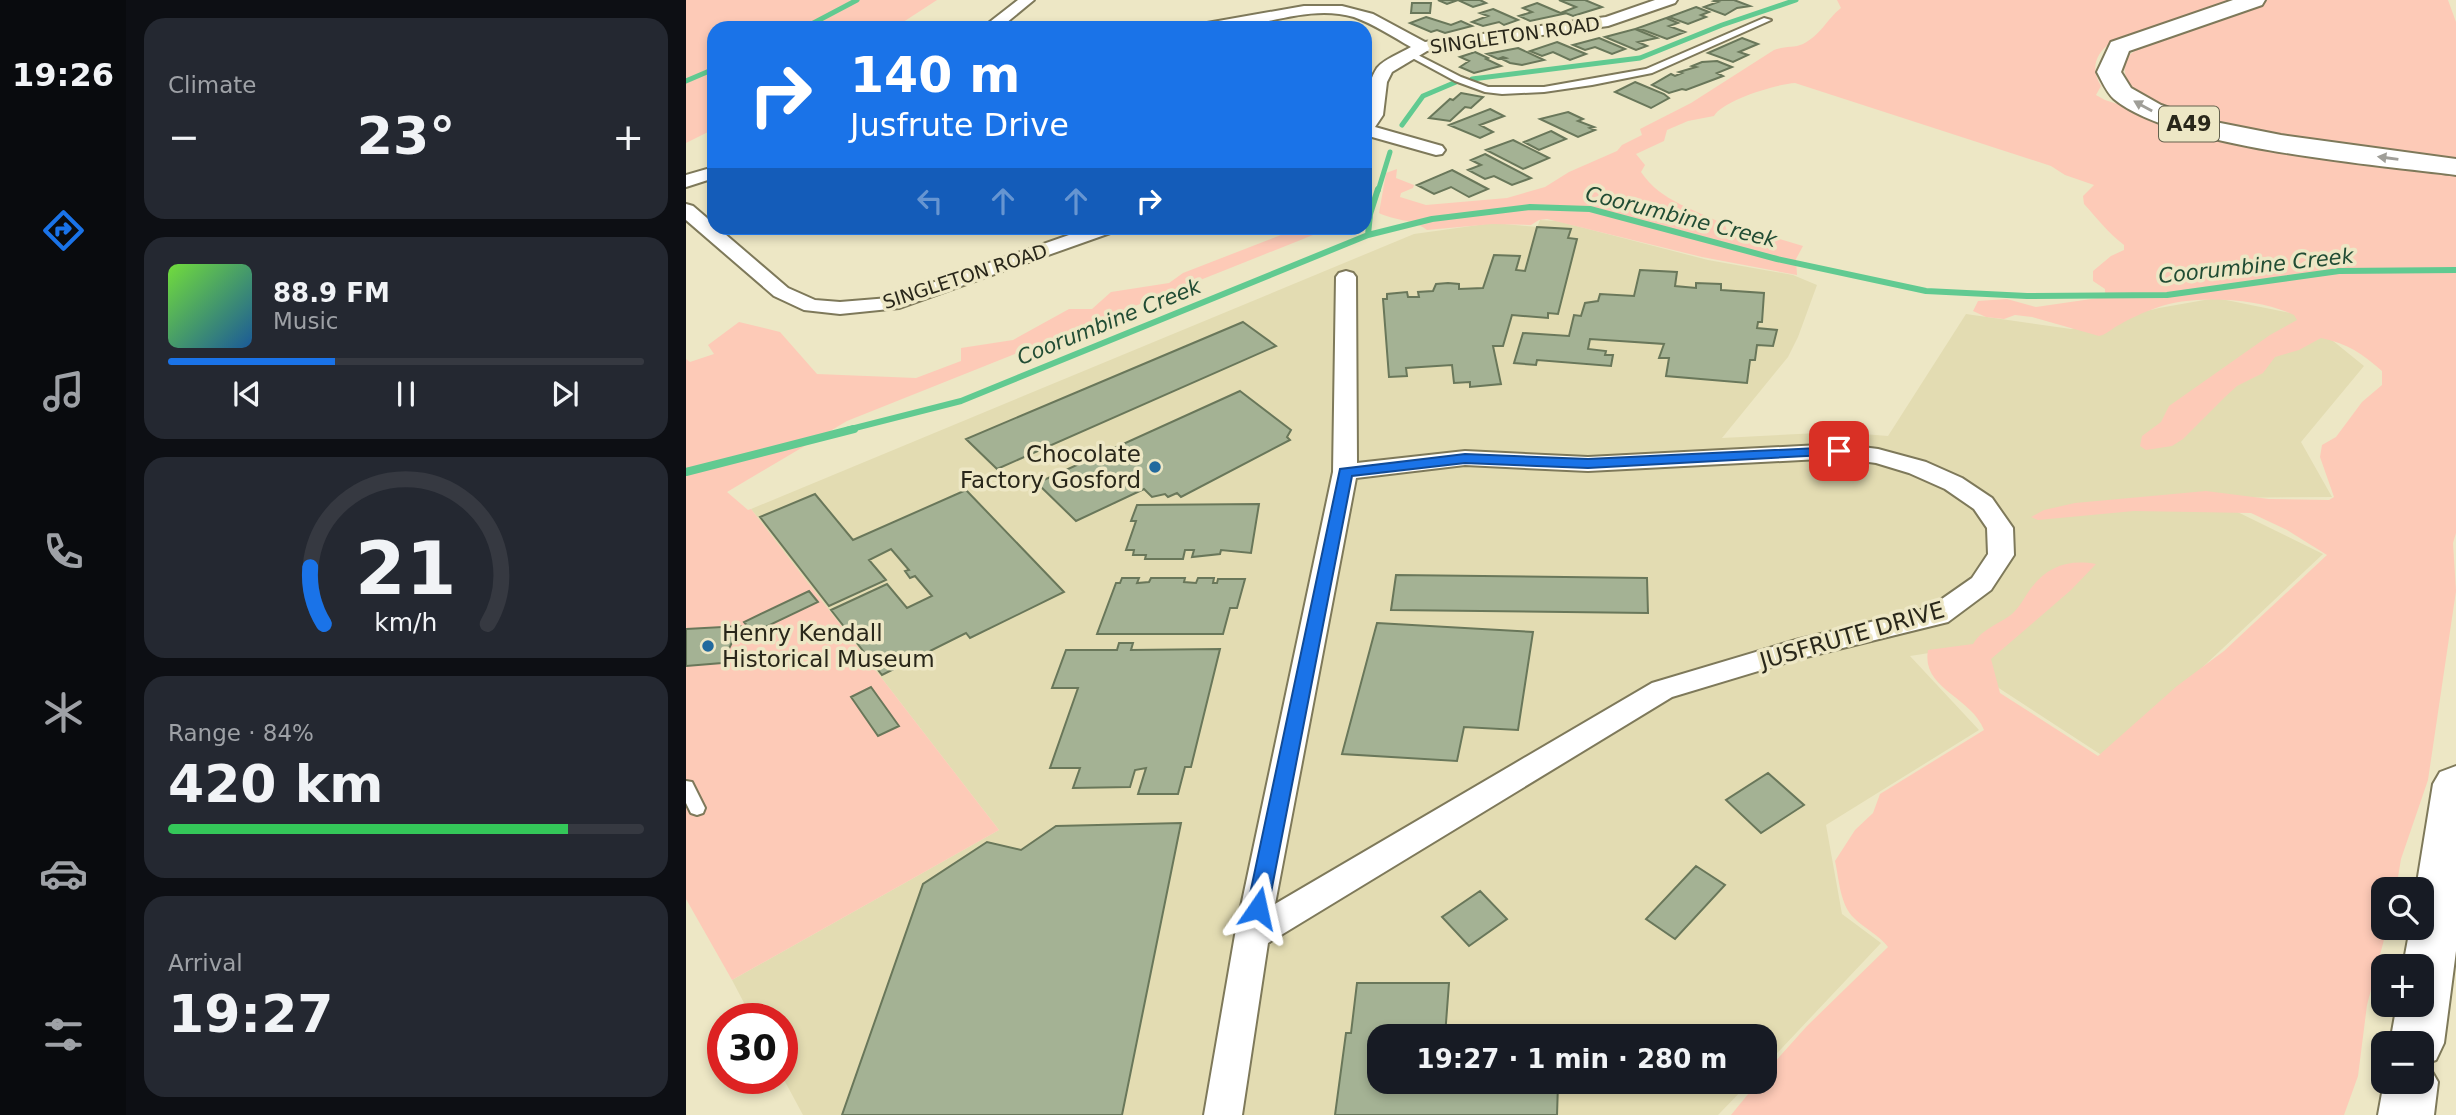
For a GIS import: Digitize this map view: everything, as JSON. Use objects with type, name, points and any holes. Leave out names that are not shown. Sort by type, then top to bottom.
[{"type":"highway","name":"A49","points":[[2254,0],[2119,47],[2110,58],[2109,69],[2113,81],[2127,96],[2151,110],[2205,128],[2270,141],[2456,167]]},
{"type":"highway","points":[[2419,1031],[2456,784]]},
{"type":"highway","points":[[2406,1115],[2409,1094]]},
{"type":"street","points":[[999,21],[1027,0]]},
{"type":"street","points":[[1278,0],[1289,13]]},
{"type":"street","points":[[1343,11],[1362,0]]},
{"type":"street","name":"SINGLETON ROAD","points":[[1372,118],[1379,82],[1385,69],[1416,50],[1608,21],[1670,0]]},
{"type":"street","points":[[1245,21],[1289,13],[1343,11],[1373,20],[1416,50]]},
{"type":"street","points":[[1372,132],[1436,150]]},
{"type":"street","points":[[686,181],[707,174]]},
{"type":"street","name":"SINGLETON ROAD","points":[[686,210],[707,228]]},
{"type":"street","name":"SINGLETON ROAD","points":[[715,235],[781,292],[811,306],[840,308],[892,304],[1063,235]]},
{"type":"street","points":[[1223,1115],[1252,935],[1345,472],[1346,277]]},
{"type":"street","name":"JUSFRUTE DRIVE","points":[[1252,935],[1662,690],[1796,650],[1938,615],[1959,604],[1989,576],[2003,544],[2001,527],[1992,512],[1980,499],[1961,486],[1918,466],[1865,453],[1839,451],[1588,464],[1465,458],[1345,472]]},
{"type":"lane","points":[[1416,50],[1474,86],[1505,92],[1639,74],[1767,20]]},
{"type":"lane","points":[[1755,26],[1773,31]]},
{"type":"lane","points":[[686,787],[697,808]]},
{"type":"shaded area","points":[[686,0],[937,0],[905,21],[707,21],[707,132],[686,143]]},
{"type":"shaded area","points":[[1837,0],[2448,0],[2456,22],[2456,160],[2268,134],[2211,122],[2164,106],[2133,87],[2125,64],[2130,54],[2156,38],[2144,35],[2120,39],[2109,44],[2096,62],[2096,73],[2101,86],[2096,95],[2207,133],[2344,159],[2456,172],[2456,533],[2453,543],[2456,591],[2428,780],[2401,859],[2398,877],[2371,877],[2371,940],[2384,940],[2380,954],[2371,954],[2371,990],[2358,1076],[2344,1115],[1731,1115],[1748,1094],[1777,1094],[1777,1059],[1807,1026],[1888,947],[1849,913],[1843,899],[1835,861],[1855,830],[1873,813],[1880,794],[1984,730],[1978,718],[1932,674],[1928,663],[1928,650],[1973,644],[1986,630],[2012,614],[2036,583],[2050,571],[2067,564],[2096,564],[2071,590],[1991,659],[2000,693],[2098,756],[2177,686],[2224,651],[2327,555],[2287,530],[2251,513],[2134,511],[2038,520],[2031,517],[2044,510],[2075,503],[2206,491],[2269,499],[2329,500],[2334,497],[2320,457],[2322,445],[2336,437],[2362,402],[2382,385],[2382,371],[2368,359],[2347,346],[2321,338],[2299,350],[2275,357],[2263,373],[2237,386],[2183,439],[2172,446],[2146,450],[2140,446],[2142,436],[2161,422],[2169,406],[2270,335],[2297,320],[2294,315],[2244,302],[2188,301],[2147,312],[2099,336],[2032,317],[2015,315],[2004,319],[1986,317],[1973,311],[1978,301],[2007,299],[2036,307],[2105,297],[2105,289],[2093,281],[2093,271],[2111,256],[2124,250],[2124,245],[2084,204],[2083,196],[2094,185],[2065,175],[2051,166],[1795,83],[1751,94],[1728,104],[1714,116],[1688,121],[1667,130],[1664,141],[1636,154],[1645,165],[1641,172],[1658,191],[1725,225],[1727,231],[1773,237],[1803,246],[1796,259],[1797,275],[1702,257],[1547,219],[1531,225],[1492,224],[1427,230],[1379,213],[1386,173],[1397,169],[1396,178],[1414,185],[1401,193],[1400,197],[1426,205],[1507,198],[1545,187],[1569,172],[1617,151],[1622,145],[1642,135],[1640,129],[1691,103],[1774,50],[1800,45],[1809,40],[1841,8]]},
{"type":"shaded area","points":[[1540,220],[1557,221],[1708,260],[1793,275],[1817,285],[1788,357],[1722,438],[1838,432],[1888,436],[1966,314],[2071,329],[2159,308],[2216,298],[2301,315],[2364,366],[2301,442],[2332,497],[2209,498],[2323,554],[2106,758],[1942,651],[1910,656],[1979,730],[1826,825],[1842,914],[1881,943],[1777,1053],[1777,1024],[1367,1024],[1367,1094],[1738,1094],[1718,1115],[803,1115],[792,1094],[798,1094],[798,1003],[744,1003],[732,980],[999,830],[751,509],[1414,234],[1493,223],[1537,227]]},
{"type":"shaded area","points":[[1281,235],[1313,235],[847,421],[727,492],[748,510],[751,509],[999,830],[732,980],[686,899],[686,359],[690,362],[714,354],[708,345],[739,322],[780,332],[817,374],[916,378],[961,361],[961,348],[1013,340],[1069,309],[1092,309],[1111,292],[1169,283],[1183,273]]},
{"type":"building","points":[[1438,0],[1458,0],[1447,4]]},
{"type":"building","points":[[1458,0],[1480,0],[1486,3],[1473,7]]},
{"type":"building","points":[[1559,0],[1585,0],[1602,7],[1573,16],[1563,12],[1576,7]]},
{"type":"building","points":[[1717,0],[1734,0],[1750,6],[1737,8],[1725,15],[1704,7],[1718,2],[1714,1]]},
{"type":"building","points":[[1412,3],[1431,3],[1430,13],[1411,13]]},
{"type":"building","points":[[1537,3],[1563,14],[1530,21],[1519,16],[1532,12],[1523,8]]},
{"type":"building","points":[[1696,7],[1709,12],[1701,15],[1706,17],[1688,24],[1669,17]]},
{"type":"building","points":[[1493,9],[1518,20],[1504,25],[1499,22],[1483,26],[1472,22],[1488,16],[1480,13]]},
{"type":"building","points":[[1426,17],[1451,25],[1461,21],[1472,26],[1445,33],[1437,30],[1431,32],[1410,23]]},
{"type":"building","points":[[1666,18],[1678,23],[1669,26],[1685,32],[1667,39],[1638,28]]},
{"type":"building","points":[[1635,29],[1657,38],[1638,42],[1647,46],[1636,50],[1605,37]]},
{"type":"building","points":[[1599,38],[1625,49],[1612,54],[1595,47],[1585,50],[1573,45]]},
{"type":"building","points":[[1742,38],[1758,44],[1739,52],[1748,55],[1733,62],[1708,53]]},
{"type":"building","points":[[1557,42],[1586,54],[1570,60],[1553,52],[1542,56],[1530,51]]},
{"type":"building","points":[[1518,48],[1544,60],[1522,65],[1487,54]]},
{"type":"building","points":[[1475,52],[1501,66],[1474,73],[1460,67],[1469,61],[1460,57]]},
{"type":"building","points":[[1717,61],[1732,67],[1717,73],[1723,76],[1686,90],[1669,93],[1652,85],[1702,62]]},
{"type":"building","points":[[1635,82],[1669,98],[1651,108],[1615,92]]},
{"type":"building","points":[[1461,93],[1483,97],[1471,108],[1465,107],[1450,121],[1429,118],[1450,99],[1453,100]]},
{"type":"building","points":[[1490,109],[1504,116],[1480,125],[1493,132],[1480,138],[1449,125]]},
{"type":"building","points":[[1568,112],[1583,119],[1578,121],[1594,127],[1590,128],[1595,130],[1578,137],[1540,119]]},
{"type":"building","points":[[1551,131],[1566,139],[1539,150],[1524,142]]},
{"type":"building","points":[[1513,140],[1549,158],[1523,169],[1486,150]]},
{"type":"building","points":[[1485,154],[1531,178],[1512,185],[1494,176],[1485,179],[1468,170],[1481,165],[1471,160]]},
{"type":"building","points":[[1452,170],[1488,189],[1469,197],[1451,187],[1434,194],[1417,185]]},
{"type":"building","points":[[1537,227],[1571,229],[1568,238],[1577,239],[1558,314],[1548,313],[1548,318],[1512,315],[1503,346],[1493,346],[1501,384],[1470,387],[1470,382],[1454,383],[1452,365],[1406,368],[1407,376],[1389,377],[1383,299],[1387,299],[1387,294],[1407,292],[1408,297],[1419,297],[1418,292],[1433,291],[1436,284],[1448,283],[1459,284],[1459,289],[1483,288],[1494,255],[1520,256],[1516,270],[1525,271]]},
{"type":"building","points":[[1640,270],[1677,272],[1675,286],[1696,288],[1696,283],[1721,284],[1721,290],[1764,293],[1762,322],[1758,322],[1757,328],[1777,330],[1773,346],[1757,345],[1755,360],[1750,360],[1747,383],[1666,376],[1669,358],[1659,358],[1664,344],[1590,339],[1588,349],[1606,351],[1605,355],[1613,355],[1611,366],[1537,360],[1536,365],[1514,363],[1523,333],[1569,336],[1574,315],[1581,316],[1585,303],[1598,301],[1600,294],[1634,296]]},
{"type":"building","points":[[1243,322],[1276,346],[997,469],[966,439]]},
{"type":"building","name":"Chocolate Factory Gosford","points":[[1240,391],[1291,430],[1287,437],[1290,440],[1181,497],[1177,493],[1168,497],[1165,494],[1152,497],[1144,489],[1076,521],[1037,483]]},
{"type":"building","points":[[966,490],[1064,592],[970,638],[966,633],[882,675],[831,610],[887,584],[907,608],[932,596],[915,576],[910,578],[905,571],[909,570],[891,549],[869,560],[886,580],[829,606],[760,517],[815,494],[853,540]]},
{"type":"building","points":[[1259,504],[1251,553],[1221,550],[1220,554],[1192,557],[1194,550],[1185,550],[1183,559],[1145,559],[1146,555],[1133,555],[1134,550],[1126,550],[1136,521],[1131,521],[1137,505]]},
{"type":"building","points":[[1396,575],[1647,578],[1648,613],[1391,610]]},
{"type":"building","points":[[1122,578],[1139,578],[1137,583],[1149,582],[1151,578],[1185,578],[1184,582],[1196,583],[1198,578],[1214,578],[1213,583],[1217,583],[1218,579],[1245,579],[1237,608],[1230,608],[1223,634],[1097,634],[1116,583],[1120,583]]},
{"type":"building","points":[[809,591],[818,602],[753,633],[744,622]]},
{"type":"building","points":[[1377,623],[1533,632],[1518,730],[1464,727],[1457,761],[1342,754]]},
{"type":"building","name":"Henry Kendall Historical Museum","points":[[740,626],[722,663],[686,666],[686,629]]},
{"type":"building","points":[[1119,643],[1133,643],[1131,650],[1220,649],[1191,767],[1185,767],[1178,794],[1138,794],[1146,768],[1135,770],[1130,787],[1073,788],[1080,768],[1050,768],[1078,688],[1052,688],[1066,650],[1117,650]]},
{"type":"building","points":[[871,687],[899,726],[878,736],[851,697]]},
{"type":"building","points":[[1768,773],[1804,805],[1761,833],[1726,800]]},
{"type":"building","points":[[1181,823],[1122,1115],[842,1115],[923,884],[987,842],[1021,850],[1056,826]]},
{"type":"building","points":[[1696,866],[1725,885],[1675,939],[1646,919]]},
{"type":"building","points":[[1480,891],[1507,919],[1469,946],[1442,917]]},
{"type":"building","points":[[1357,983],[1449,983],[1446,1024],[1367,1024],[1367,1094],[1558,1094],[1557,1115],[1335,1115],[1346,1033],[1351,1033]]},
{"type":"waterway","name":"Coorumbine Creek","points":[[817,21],[857,0]]},
{"type":"waterway","points":[[1472,79],[1640,58],[1722,25],[1796,0]]},
{"type":"waterway","name":"Coorumbine Creek","points":[[686,81],[707,72]]},
{"type":"waterway","points":[[1402,125],[1423,96],[1456,82]]},
{"type":"waterway","points":[[1378,191],[1390,152]]},
{"type":"waterway","points":[[1372,208],[1378,189]]},
{"type":"waterway","name":"Coorumbine Creek","points":[[1372,234],[1432,219],[1530,207],[1590,209],[1777,259],[1926,291],[2027,296],[2167,295],[2339,271],[2456,270]]},
{"type":"waterway","name":"Coorumbine Creek","points":[[847,430],[961,401],[1368,235]]},
{"type":"waterway","name":"Coorumbine Creek","points":[[686,472],[854,429]]},
{"type":"place","name":"Chocolate Factory Gosford","points":[[1155,467]]},
{"type":"place","name":"Henry Kendall Historical Museum","points":[[708,646]]},
{"type":"route","points":[[1258,908],[1345,472],[1465,458],[1588,464],[1839,451]]}]
